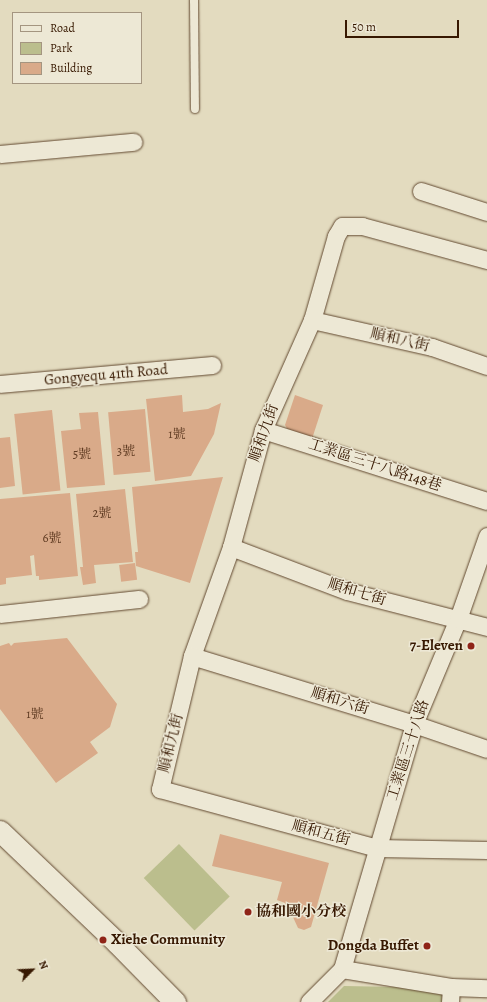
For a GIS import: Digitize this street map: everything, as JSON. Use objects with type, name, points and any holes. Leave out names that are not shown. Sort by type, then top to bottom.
[{"type":"street","points":[[0,154],[133,142]]},
{"type":"street","points":[[421,191],[487,212]]},
{"type":"street","name":"順和九街","points":[[160,789],[192,656],[231,547],[263,430],[312,320],[336,236],[342,226],[362,226],[487,260]]},
{"type":"street","name":"順和八街","points":[[312,320],[432,347],[487,366]]},
{"type":"street","name":"Gongyequ 41th Road","points":[[0,384],[212,365]]},
{"type":"street","name":"工業區三十八路148巷","points":[[263,430],[487,501]]},
{"type":"street","name":"工業區三十八路","points":[[309,1002],[342,969],[414,724],[458,619],[487,536]]},
{"type":"street","name":"順和七街","points":[[231,547],[347,591],[487,627]]},
{"type":"street","points":[[0,614],[139,599]]},
{"type":"street","name":"順和六街","points":[[192,656],[414,724],[487,749]]},
{"type":"street","name":"順和五街","points":[[160,789],[377,848],[487,850]]},
{"type":"street","points":[[0,831],[8,847],[117,943],[175,1002]]},
{"type":"street","points":[[342,969],[451,994],[487,988]]},
{"type":"lane","points":[[194,0],[195,109]]},
{"type":"green space","points":[[179,844],[230,897],[194,931],[144,878]]},
{"type":"green space","points":[[344,986],[450,988],[448,1002],[328,1002]]},
{"type":"building","points":[[182,395],[183,412],[208,409],[221,403],[214,434],[191,476],[155,481],[146,399]]},
{"type":"building","points":[[295,395],[323,405],[311,442],[290,434],[285,425]]},
{"type":"building","points":[[145,409],[150,472],[114,475],[108,412]]},
{"type":"building","points":[[52,410],[60,491],[23,495],[14,414]]},
{"type":"building","points":[[98,412],[105,485],[67,488],[61,431],[81,429],[79,413]]},
{"type":"building","points":[[10,437],[15,486],[0,488],[0,438]]},
{"type":"building","points":[[223,477],[190,583],[136,566],[135,552],[138,552],[132,487]]},
{"type":"building","points":[[125,489],[133,562],[94,565],[96,583],[83,585],[80,567],[83,567],[76,494]]},
{"type":"building","points":[[70,493],[78,576],[39,580],[39,576],[36,576],[34,555],[30,556],[32,575],[6,578],[6,584],[0,585],[0,499]]},
{"type":"building","points":[[135,563],[137,580],[121,582],[119,565]]},
{"type":"building","points":[[67,638],[117,704],[110,727],[90,742],[98,753],[56,783],[0,709],[0,646],[9,643],[11,646],[14,643]]},
{"type":"building","points":[[220,834],[329,863],[311,927],[304,930],[298,928],[292,915],[286,911],[285,903],[277,900],[282,882],[212,866]]},
{"type":"place","name":"7-Eleven","points":[[471,646]]},
{"type":"place","name":"協和國小分校","points":[[248,912]]},
{"type":"place","name":"Xiehe Community","points":[[103,940]]},
{"type":"place","name":"Dongda Buffet","points":[[427,946]]}]
